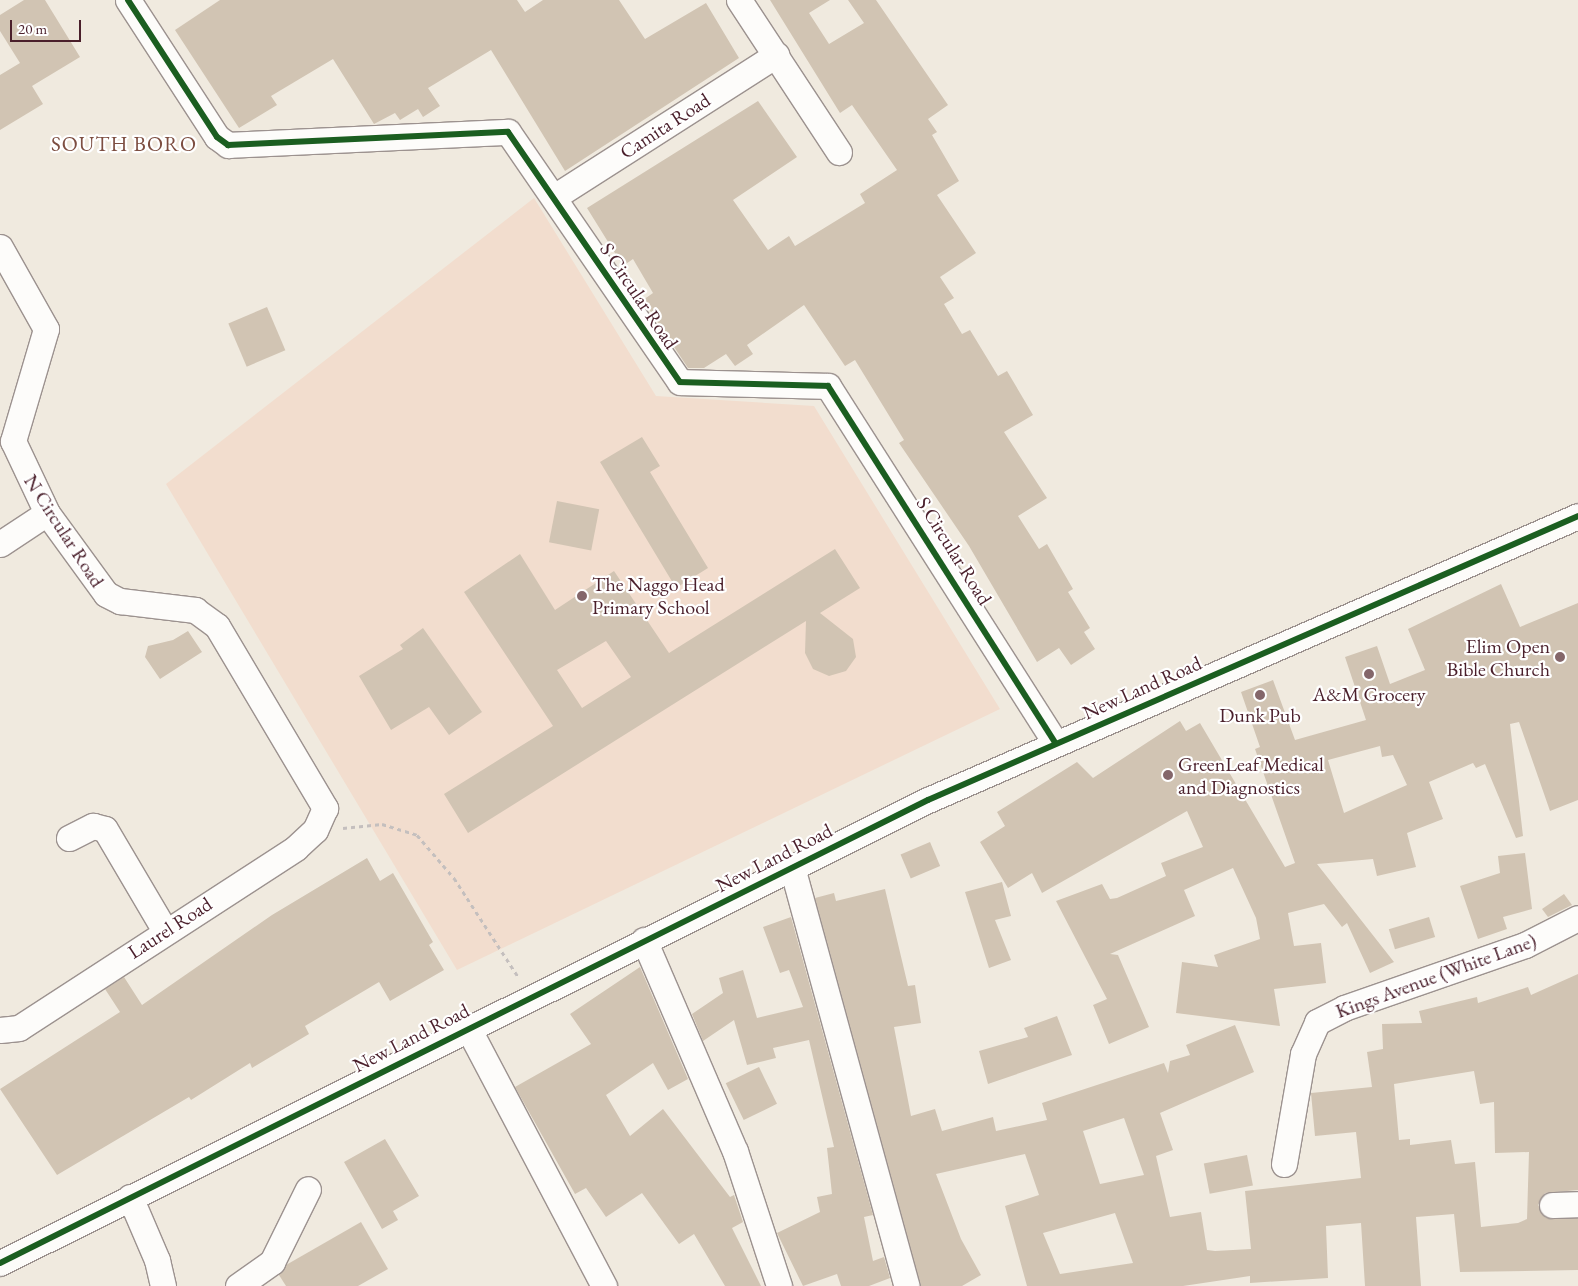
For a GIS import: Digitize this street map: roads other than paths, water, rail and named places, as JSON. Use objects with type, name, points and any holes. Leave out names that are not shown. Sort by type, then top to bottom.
[{"type":"street","points":[[739,0],[838,152]]},
{"type":"street","name":"S Circular Road","points":[[132,1],[217,137],[228,145],[498,130],[514,140],[680,382],[814,384],[828,386],[838,396],[1055,743]]},
{"type":"street","name":"Camita Road","points":[[554,197],[776,55]]},
{"type":"street","name":"N Circular Road","points":[[0,247],[46,329],[13,441],[47,513],[106,594],[120,601],[195,610],[217,626],[320,819]]},
{"type":"street","points":[[0,544],[47,513]]},
{"type":"street","name":"New Land Road","points":[[0,1263],[530,995],[1055,743],[1578,516]]},
{"type":"street","name":"Laurel Road","points":[[0,1030],[19,1028],[165,931],[296,848],[320,819]]},
{"type":"street","points":[[69,838],[93,826],[105,829],[165,931]]},
{"type":"street","points":[[792,868],[907,1286]]},
{"type":"street","name":"Kings Avenue (White Lane)","points":[[1284,1164],[1303,1054],[1317,1022],[1344,1008],[1525,945],[1578,918]]},
{"type":"street","points":[[644,940],[734,1151],[779,1286]]},
{"type":"street","points":[[468,1028],[604,1286]]},
{"type":"street","points":[[238,1286],[272,1262],[308,1189]]},
{"type":"street","points":[[130,1197],[157,1260],[163,1286]]},
{"type":"street","points":[[1552,1205],[1578,1204]]},
{"type":"place","name":"The Naggo Head Primary School","points":[[582,596]]},
{"type":"place","name":"Elim Open Bible Church","points":[[1560,657]]},
{"type":"place","name":"A&M Grocery","points":[[1369,674]]},
{"type":"place","name":"Dunk Pub","points":[[1260,695]]},
{"type":"place","name":"GreenLeaf Medical and Diagnostics","points":[[1168,775]]},
{"type":"district","name":"SOUTH BORO","points":[[124,144]]}]
